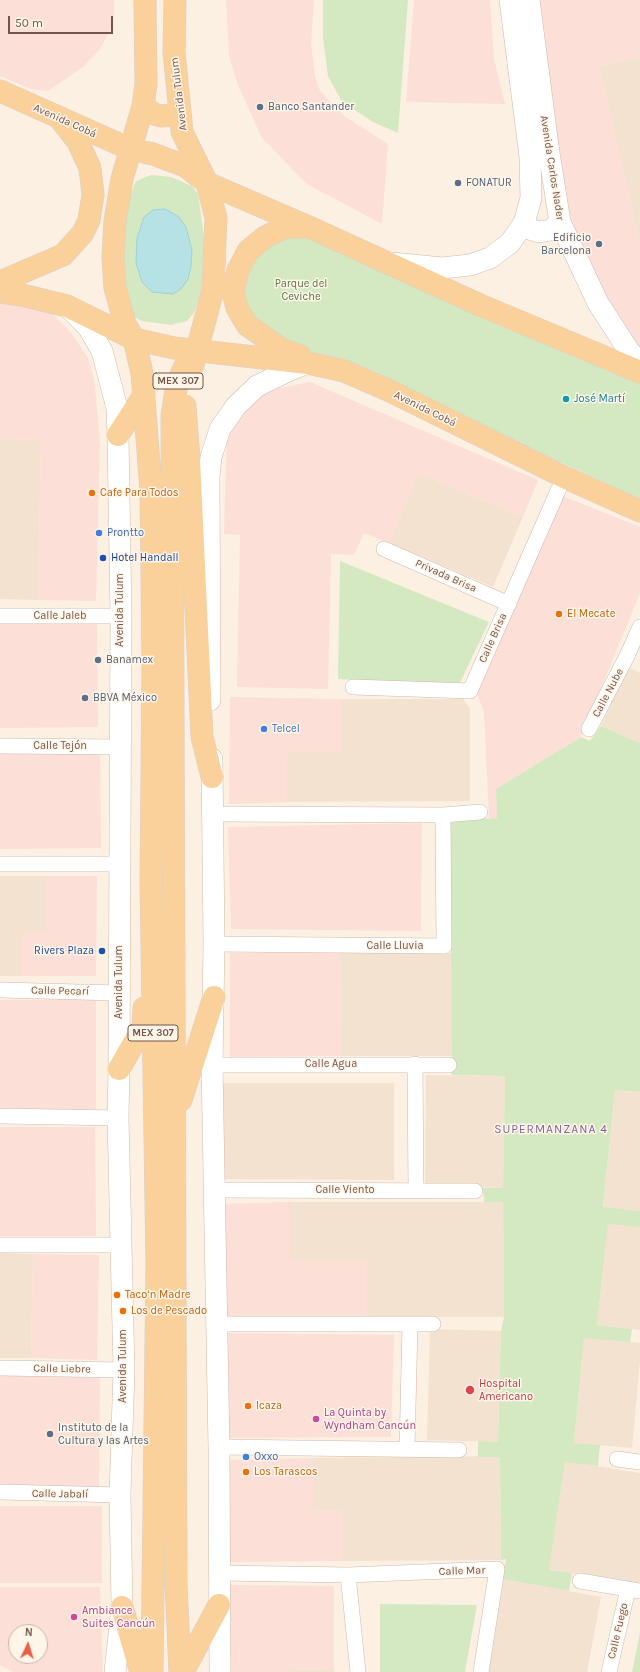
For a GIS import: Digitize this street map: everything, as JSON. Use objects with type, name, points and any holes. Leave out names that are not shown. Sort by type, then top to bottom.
[{"type":"main road","points":[[134,339],[125,324],[115,288],[113,257],[115,221],[122,178],[142,106],[146,84],[145,0]]},
{"type":"main road","name":"Avenida Tulum","points":[[175,0],[174,52],[182,132],[207,183],[216,218],[213,290],[188,381],[185,406],[190,467],[202,737],[212,777]]},
{"type":"main road","name":"Avenida Cobá","points":[[0,91],[130,149],[152,154],[185,166],[207,183]]},
{"type":"main road","points":[[142,106],[154,114],[161,116],[174,115],[180,112]]},
{"type":"main road","points":[[0,282],[63,255],[83,233],[89,220],[93,195],[90,168],[78,142],[59,118]]},
{"type":"main road","points":[[207,183],[309,227],[480,305],[640,372]]},
{"type":"main road","points":[[309,227],[286,227],[265,237],[248,251],[238,270],[233,292],[237,308],[247,325],[281,349],[344,371]]},
{"type":"main road","name":"Avenida Cobá","points":[[0,292],[22,295],[67,306],[134,339],[197,351],[308,363],[344,371],[390,391],[564,477],[640,511]]},
{"type":"main road","name":"MEX 307","points":[[134,339],[142,373],[151,490],[153,665],[151,883],[157,1263],[152,1672]]},
{"type":"main road","name":"MEX 307","points":[[181,1672],[176,1583],[172,416],[177,383],[184,368],[197,351]]},
{"type":"main road","points":[[118,435],[144,395]]},
{"type":"main road","points":[[119,1068],[143,1027],[148,912],[151,883]]},
{"type":"main road","points":[[175,1119],[214,997]]},
{"type":"main road","points":[[181,1672],[219,1605]]},
{"type":"main road","points":[[122,1607],[141,1672]]},
{"type":"street","name":"Avenida Carlos Nader","points":[[387,263],[442,268],[470,264],[490,258],[510,242],[524,223],[531,198],[530,157],[510,0]]},
{"type":"street","name":"Avenida Carlos Nader","points":[[529,0],[549,153],[560,222],[598,303],[629,351],[640,362]]},
{"type":"street","points":[[524,223],[524,225],[529,229],[539,232],[551,230],[560,222]]},
{"type":"street","name":"Avenida Tulum","points":[[67,306],[88,327],[102,351],[117,408],[118,435],[121,616],[118,1118],[124,1370],[120,1495],[122,1607],[115,1672]]},
{"type":"street","points":[[220,1672],[219,1447],[212,1065],[214,997],[214,814],[210,692],[209,476],[211,457],[220,429],[236,406],[256,386],[308,363]]},
{"type":"street","name":"Calle Brisa","points":[[353,687],[470,691],[564,477]]},
{"type":"street","name":"Privada Brisa","points":[[384,549],[508,604]]},
{"type":"street","name":"Calle Jaleb","points":[[0,616],[121,616]]},
{"type":"street","name":"Calle Nube","points":[[589,729],[634,659],[640,627]]},
{"type":"street","name":"Calle Tejón","points":[[0,746],[120,747]]},
{"type":"street","points":[[214,814],[444,815],[480,812]]},
{"type":"street","name":"Calle Lluvia","points":[[214,944],[444,946],[444,815]]},
{"type":"street","points":[[0,864],[119,864]]},
{"type":"street","name":"Calle Pecarí","points":[[0,990],[119,992]]},
{"type":"street","points":[[415,1064],[416,1191]]},
{"type":"street","name":"Calle Agua","points":[[212,1065],[450,1065]]},
{"type":"street","points":[[0,1116],[118,1118]]},
{"type":"street","name":"Calle Viento","points":[[215,1190],[475,1191]]},
{"type":"street","points":[[0,1245],[122,1246]]},
{"type":"street","points":[[216,1324],[433,1324]]},
{"type":"street","points":[[407,1449],[410,1324]]},
{"type":"street","name":"Calle Liebre","points":[[0,1368],[124,1370]]},
{"type":"street","points":[[219,1447],[459,1450]]},
{"type":"street","points":[[617,1459],[640,1462]]},
{"type":"street","name":"Calle Jabalí","points":[[0,1492],[120,1495]]},
{"type":"street","name":"Calle Mar","points":[[220,1573],[348,1575],[497,1570],[480,1672]]},
{"type":"street","points":[[348,1575],[358,1672]]},
{"type":"street","points":[[580,1581],[634,1590]]},
{"type":"street","name":"Calle Fuego","points":[[609,1672],[634,1590]]},
{"type":"shaded area","points":[[0,0],[114,0],[114,14],[111,29],[99,50],[83,67],[48,91],[31,89],[0,76]]},
{"type":"shaded area","points":[[226,0],[314,0],[311,44],[315,76],[320,91],[344,116],[388,144],[382,224],[307,184],[262,138],[238,85],[229,56]]},
{"type":"shaded area","points":[[414,0],[490,0],[494,59],[505,104],[406,102]]},
{"type":"shaded area","points":[[536,0],[640,0],[640,57],[599,66],[640,245],[640,353],[633,350],[564,219]]},
{"type":"shaded area","points":[[640,57],[640,245],[599,66]]},
{"type":"shaded area","points":[[0,299],[53,314],[72,334],[88,358],[94,379],[100,439],[96,601],[38,600],[41,440],[0,439]]},
{"type":"shaded area","points":[[310,382],[538,480],[523,517],[418,473],[389,543],[364,533],[354,555],[331,554],[328,689],[237,687],[240,535],[224,534],[227,429],[239,412],[270,390]]},
{"type":"shaded area","points":[[0,439],[41,440],[38,600],[0,599]]},
{"type":"shaded area","points":[[418,473],[523,517],[493,587],[389,543]]},
{"type":"shaded area","points":[[555,493],[640,527],[640,593],[581,737],[496,789],[497,818],[489,818],[484,712],[475,688]]},
{"type":"shaded area","points":[[0,619],[97,619],[98,727],[0,728]]},
{"type":"shaded area","points":[[627,667],[640,673],[640,743],[601,726]]},
{"type":"shaded area","points":[[230,697],[341,699],[341,753],[287,753],[287,802],[229,804]]},
{"type":"shaded area","points":[[341,699],[463,699],[470,709],[470,801],[287,802],[287,753],[341,753]]},
{"type":"shaded area","points":[[100,744],[101,848],[0,849],[0,745]]},
{"type":"shaded area","points":[[422,823],[421,931],[231,929],[228,827]]},
{"type":"shaded area","points":[[0,876],[46,876],[46,932],[22,932],[22,976],[0,976]]},
{"type":"shaded area","points":[[46,876],[97,876],[96,976],[22,976],[22,932],[46,932]]},
{"type":"shaded area","points":[[340,952],[452,953],[452,1056],[341,1056]]},
{"type":"shaded area","points":[[340,952],[341,1056],[230,1057],[230,953]]},
{"type":"shaded area","points":[[96,999],[96,1109],[0,1109],[0,1000]]},
{"type":"shaded area","points":[[426,1075],[505,1076],[503,1188],[425,1186]]},
{"type":"shaded area","points":[[223,1083],[394,1083],[394,1180],[223,1179]]},
{"type":"shaded area","points":[[615,1090],[640,1092],[640,1211],[603,1208]]},
{"type":"shaded area","points":[[0,1127],[95,1127],[96,1236],[0,1236]]},
{"type":"shaded area","points":[[289,1202],[503,1202],[504,1317],[367,1317],[367,1261],[289,1261]]},
{"type":"shaded area","points":[[289,1202],[289,1261],[367,1261],[367,1317],[223,1318],[222,1204]]},
{"type":"shaded area","points":[[608,1223],[640,1227],[640,1330],[597,1325]]},
{"type":"shaded area","points":[[0,1253],[33,1254],[31,1358],[0,1358]]},
{"type":"shaded area","points":[[33,1254],[99,1255],[97,1360],[31,1358]]},
{"type":"shaded area","points":[[430,1329],[501,1331],[498,1442],[427,1440]]},
{"type":"shaded area","points":[[223,1333],[394,1335],[391,1437],[223,1438]]},
{"type":"shaded area","points":[[584,1337],[640,1343],[640,1361],[632,1448],[574,1443]]},
{"type":"shaded area","name":"Instituto de la Cultura y las Artes","points":[[0,1375],[100,1378],[99,1490],[0,1490]]},
{"type":"shaded area","points":[[500,1456],[501,1560],[343,1561],[343,1510],[313,1510],[313,1458]]},
{"type":"shaded area","points":[[313,1458],[313,1510],[343,1510],[343,1561],[224,1562],[224,1460]]},
{"type":"shaded area","points":[[565,1461],[640,1473],[640,1583],[549,1570]]},
{"type":"shaded area","points":[[0,1506],[102,1506],[102,1583],[0,1583]]},
{"type":"shaded area","points":[[502,1579],[601,1597],[587,1672],[485,1672]]},
{"type":"shaded area","points":[[224,1585],[334,1586],[334,1669],[291,1670],[291,1672],[224,1672]]},
{"type":"shaded area","points":[[0,1587],[100,1587],[103,1672],[13,1672],[0,1665]]},
{"type":"shaded area","points":[[334,1669],[334,1672],[291,1672],[291,1670]]},
{"type":"green space","points":[[323,0],[408,0],[398,133],[373,122],[342,102],[328,76],[323,38]]},
{"type":"green space","points":[[151,175],[171,177],[192,186],[198,194],[205,244],[202,290],[194,313],[187,321],[171,325],[142,321],[134,317],[122,277],[122,233],[130,195],[136,181]]},
{"type":"green space","name":"Parque del Ceviche","points":[[304,234],[640,382],[640,499],[523,445],[271,335],[254,322],[241,291],[245,266],[263,244]]},
{"type":"green space","points":[[340,561],[489,622],[459,685],[338,679]]},
{"type":"green space","points":[[601,726],[640,743],[640,1092],[615,1090],[603,1207],[640,1211],[640,1227],[608,1224],[597,1325],[632,1329],[630,1342],[584,1338],[574,1443],[600,1445],[598,1466],[565,1462],[549,1570],[572,1573],[569,1591],[502,1579],[506,1559],[501,1560],[500,1457],[478,1457],[478,1441],[498,1442],[501,1331],[504,1317],[503,1202],[484,1202],[483,1188],[503,1188],[505,1076],[452,1075],[450,821],[497,818],[496,789],[581,737],[590,741]]},
{"type":"green space","points":[[380,1604],[477,1605],[465,1672],[380,1672]]},
{"type":"green space","points":[[640,1633],[640,1672],[632,1672]]},
{"type":"water","points":[[165,209],[178,216],[186,227],[192,250],[188,279],[181,289],[173,294],[152,292],[142,282],[136,263],[137,238],[144,217],[153,210]]},
{"type":"place","name":"Banco Santander","points":[[260,107]]},
{"type":"place","name":"FONATUR","points":[[458,183]]},
{"type":"place","name":"Edificio Barcelona","points":[[599,244]]},
{"type":"place","name":"José Martí","points":[[566,399]]},
{"type":"place","name":"Cafe Para Todos","points":[[92,493]]},
{"type":"place","name":"Prontto","points":[[99,533]]},
{"type":"place","name":"Hotel Handall","points":[[103,558]]},
{"type":"place","name":"El Mecate","points":[[559,614]]},
{"type":"place","name":"Banamex","points":[[98,660]]},
{"type":"place","name":"BBVA México","points":[[85,698]]},
{"type":"place","name":"Telcel","points":[[264,729]]},
{"type":"place","name":"Rivers Plaza","points":[[102,951]]},
{"type":"place","name":"Taco‘n Madre","points":[[117,1295]]},
{"type":"place","name":"Los de Pescado","points":[[123,1311]]},
{"type":"place","name":"Hospital Americano","points":[[470,1390]]},
{"type":"place","name":"Icaza","points":[[248,1406]]},
{"type":"place","name":"La Quinta by Wyndham Cancún","points":[[316,1419]]},
{"type":"place","name":"Instituto de la Cultura y las Artes","points":[[50,1434]]},
{"type":"place","name":"Oxxo","points":[[246,1457]]},
{"type":"place","name":"Los Tarascos","points":[[246,1472]]},
{"type":"place","name":"Ambiance Suites Cancún","points":[[74,1617]]},
{"type":"district","name":"SUPERMANZANA 4","points":[[551,1130]]}]
